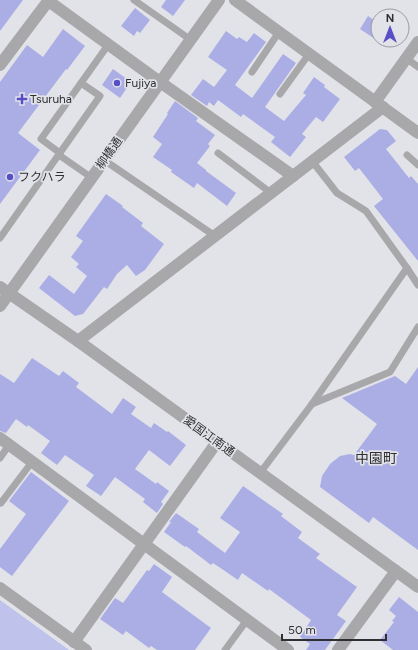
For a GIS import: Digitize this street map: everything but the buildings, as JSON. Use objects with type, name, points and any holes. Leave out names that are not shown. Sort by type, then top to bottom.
[{"type":"street","points":[[0,66],[48,0],[108,45],[293,176]]},
{"type":"street","name":"柳橋通","points":[[0,306],[5,290],[92,178],[219,0]]},
{"type":"street","points":[[235,0],[418,133]]},
{"type":"street","points":[[78,341],[293,176],[379,105],[406,58],[418,42]]},
{"type":"street","name":"愛国江南通","points":[[5,290],[78,341],[418,588]]},
{"type":"street","points":[[5,442],[143,545],[288,650]]},
{"type":"street","points":[[74,642],[217,442]]},
{"type":"street","points":[[338,650],[396,571]]},
{"type":"street","points":[[0,588],[86,650]]},
{"type":"lane","points":[[134,0],[190,40]]},
{"type":"lane","points":[[252,72],[279,32]]},
{"type":"lane","points":[[92,178],[41,139],[108,45]]},
{"type":"lane","points":[[280,94],[309,54]]},
{"type":"lane","points":[[406,58],[418,67]]},
{"type":"lane","points":[[0,238],[100,96],[81,83]]},
{"type":"lane","points":[[218,153],[271,193]]},
{"type":"lane","points":[[407,155],[418,165]]},
{"type":"lane","points":[[104,160],[214,236]]},
{"type":"lane","points":[[312,161],[337,193],[366,211],[408,268],[418,285]]},
{"type":"lane","points":[[260,473],[312,404],[408,268]]},
{"type":"lane","points":[[312,404],[390,372],[418,327]]},
{"type":"lane","points":[[0,458],[5,442]]},
{"type":"lane","points":[[0,503],[32,462]]},
{"type":"lane","points":[[225,650],[247,620]]},
{"type":"shaded area","points":[[0,600],[69,650],[0,650]]},
{"type":"place","name":"Fujiya","points":[[117,83]]},
{"type":"place","name":"Tsuruha","points":[[22,99]]},
{"type":"place","name":"フクハラ","points":[[10,177]]},
{"type":"district","name":"中園町","points":[[376,458]]}]
